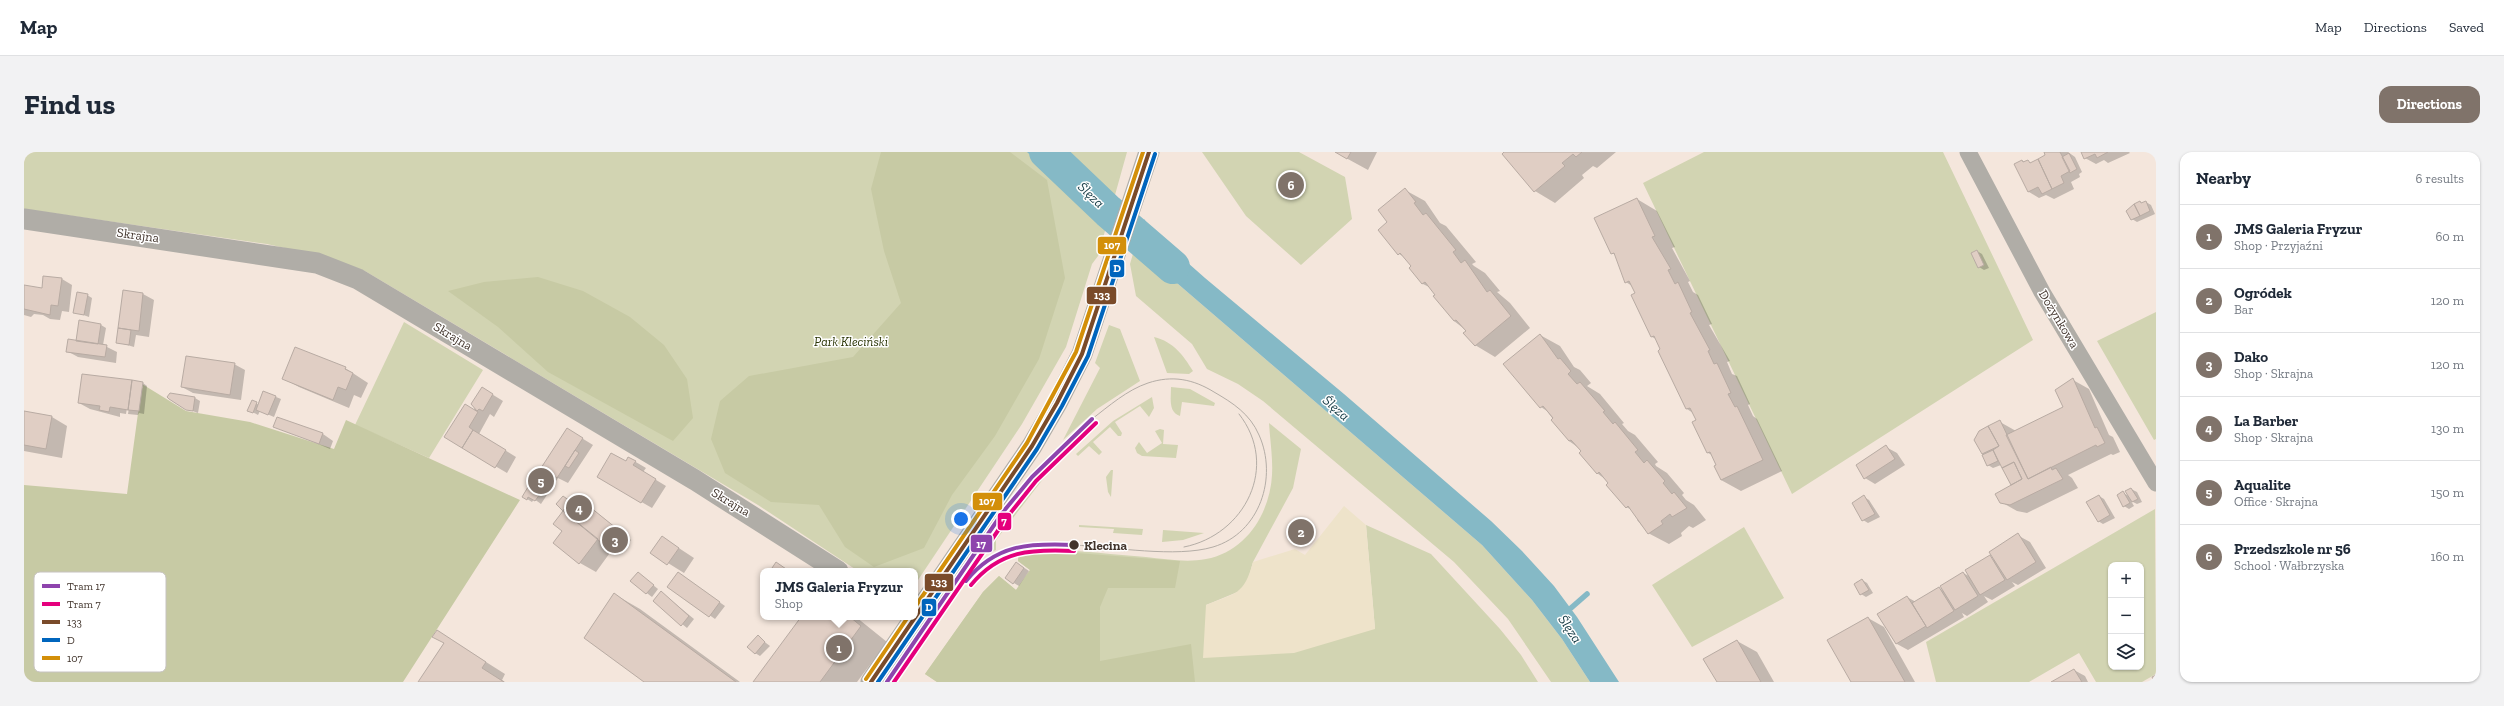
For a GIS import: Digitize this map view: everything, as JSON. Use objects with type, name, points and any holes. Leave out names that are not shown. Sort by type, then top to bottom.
[{"type":"street","points":[[918,609],[1032,446],[1057,403],[1082,354],[1149,152]]},
{"type":"street","name":"Dożynkowa","points":[[1968,152],[2042,292],[2156,483]]},
{"type":"street","name":"Skrajna","points":[[24,219],[317,263],[358,279],[695,480],[833,568]]},
{"type":"street","points":[[871,682],[911,620]]},
{"type":"green space","name":"Park Kleciński","points":[[24,152],[1127,152],[1098,256],[1092,264],[1066,347],[1022,424],[918,580],[918,568],[853,568],[758,505],[365,271],[333,259],[267,244],[24,209]]},
{"type":"green space","points":[[881,152],[1010,152],[1047,180],[1065,278],[1039,359],[995,436],[952,495],[924,548],[874,567],[845,547],[819,505],[771,502],[725,473],[711,439],[720,401],[749,376],[853,357],[901,303],[884,251],[871,189]]},
{"type":"green space","points":[[1202,152],[1299,152],[1345,177],[1352,219],[1301,265],[1246,216]]},
{"type":"green space","points":[[1704,152],[1943,152],[2033,340],[1792,494],[1643,183]]},
{"type":"green space","points":[[1135,247],[1482,545],[1532,600],[1562,639],[1590,682],[1551,682],[1508,619],[1454,562],[1263,401],[1238,384],[1207,369],[1192,344],[1136,296],[1130,264]]},
{"type":"green space","points":[[538,277],[583,291],[630,317],[664,345],[687,379],[693,418],[673,441],[548,372],[498,327],[448,291],[484,282]]},
{"type":"green space","points":[[2156,312],[2156,439],[2154,440],[2097,341]]},
{"type":"green space","points":[[404,322],[483,370],[429,458],[355,425]]},
{"type":"green space","points":[[1109,325],[1120,329],[1140,381],[1097,409],[1063,440],[1100,368],[1095,363]]},
{"type":"green space","points":[[1154,337],[1167,342],[1177,350],[1193,371],[1189,374],[1167,373]]},
{"type":"green space","points":[[142,384],[186,411],[250,422],[334,449],[346,420],[520,500],[403,682],[24,682],[24,485],[127,494]]},
{"type":"green space","points":[[1171,387],[1190,389],[1215,403],[1214,406],[1182,402],[1180,416],[1176,414],[1172,408]]},
{"type":"green space","points":[[1152,397],[1154,408],[1149,417],[1140,406],[1115,422],[1122,433],[1121,436],[1118,436],[1110,427],[1093,442],[1102,452],[1099,455],[1089,446],[1078,456],[1076,454],[1113,421]]},
{"type":"green space","points":[[1269,423],[1301,449],[1293,488],[1253,562],[1248,580],[1240,591],[1206,605],[1375,629],[1366,525],[1431,554],[1500,629],[1521,655],[1538,682],[937,682],[925,674],[983,592],[999,576],[1016,590],[1030,570],[1018,561],[1019,552],[1051,550],[1191,561],[1220,555],[1233,548],[1253,529],[1261,516],[1266,503],[1272,475]]},
{"type":"green space","points":[[1160,429],[1164,430],[1163,444],[1178,445],[1176,458],[1142,456],[1137,453],[1135,448],[1139,442],[1147,453],[1162,443],[1155,431]]},
{"type":"green space","points":[[1048,468],[1050,470],[996,540],[996,550],[991,552],[984,547],[1020,497]]},
{"type":"green space","points":[[1111,470],[1113,470],[1111,497],[1108,492],[1106,477]]},
{"type":"green space","points":[[2155,509],[2156,674],[2142,682],[2096,682],[2079,653],[2029,682],[1936,682],[1926,642]]},
{"type":"green space","points":[[1079,525],[1143,529],[1142,535],[1113,533],[1114,529],[1079,527]]},
{"type":"green space","points":[[1744,527],[1784,598],[1692,647],[1652,585]]},
{"type":"green space","points":[[1163,530],[1204,533],[1183,540],[1162,542]]},
{"type":"green space","points":[[1038,550],[1180,561],[1175,588],[1108,588],[1100,607],[1100,661],[1191,644],[1195,682],[937,682],[925,674],[983,592],[999,576],[1016,590],[1030,570],[1018,561],[1019,552]]},
{"type":"sand","points":[[1344,506],[1366,525],[1375,629],[1294,653],[1203,658],[1206,605],[1232,595],[1242,587],[1250,573],[1253,562],[1295,549],[1305,555]]},
{"type":"water","points":[[1027,152],[1063,152],[1115,199],[1107,226]]},
{"type":"water","points":[[1144,219],[1154,233],[1205,278],[1344,394],[1491,521],[1522,551],[1554,586],[1577,617],[1619,682],[1590,682],[1562,639],[1532,600],[1482,545],[1135,247]]},
{"type":"pier","points":[[1115,198],[1113,214],[1107,226]]},
{"type":"pier","points":[[1144,217],[1134,249],[1133,247],[1142,218]]},
{"type":"building","points":[[1335,152],[1351,152],[1347,159]]},
{"type":"building","points":[[1504,152],[1582,152],[1576,157],[1573,154],[1562,163],[1565,166],[1534,192],[1502,154]]},
{"type":"building","points":[[2044,152],[2060,152],[2070,171],[2061,176],[2064,183],[2052,189],[2038,159],[2045,155]]},
{"type":"building","points":[[2081,152],[2108,152],[2097,158],[2095,154],[2084,159]]},
{"type":"building","points":[[2069,153],[2077,169],[2070,173],[2062,157]]},
{"type":"building","points":[[2038,159],[2052,189],[2042,194],[2038,187],[2028,192],[2014,164],[2022,160],[2023,162],[2028,160],[2030,163]]},
{"type":"building","points":[[1405,188],[1416,202],[1414,203],[1423,215],[1426,213],[1456,250],[1453,252],[1461,263],[1465,260],[1487,292],[1490,290],[1511,316],[1475,346],[1463,333],[1466,331],[1456,320],[1454,321],[1433,296],[1435,295],[1425,282],[1422,284],[1409,268],[1411,266],[1400,253],[1398,255],[1378,230],[1387,222],[1378,210]]},
{"type":"building","points":[[1637,198],[1655,236],[1652,237],[1671,269],[1668,270],[1675,284],[1678,282],[1692,312],[1690,313],[1710,350],[1708,351],[1714,364],[1717,363],[1731,393],[1728,394],[1735,407],[1737,406],[1763,460],[1721,480],[1714,466],[1716,465],[1710,452],[1707,453],[1692,422],[1696,420],[1690,408],[1686,409],[1658,351],[1660,349],[1654,336],[1651,337],[1631,295],[1635,293],[1629,281],[1625,283],[1614,253],[1611,254],[1594,218]]},
{"type":"building","points":[[2140,201],[2141,203],[2146,201],[2150,211],[2140,216],[2134,204]]},
{"type":"building","points":[[2134,204],[2140,216],[2131,220],[2126,211]]},
{"type":"building","points":[[1977,250],[1984,265],[1978,268],[1971,253]]},
{"type":"building","points":[[43,276],[62,278],[58,306],[51,305],[50,315],[24,309],[24,285],[42,288]]},
{"type":"building","points":[[123,290],[143,293],[139,331],[118,328]]},
{"type":"building","points":[[77,292],[88,294],[84,315],[73,313]]},
{"type":"building","points":[[79,320],[101,324],[98,344],[76,341]]},
{"type":"building","points":[[118,328],[131,330],[129,345],[116,343]]},
{"type":"building","points":[[1540,334],[1558,359],[1560,358],[1571,371],[1568,374],[1577,384],[1580,382],[1605,411],[1603,412],[1613,424],[1615,422],[1638,450],[1635,452],[1644,463],[1647,460],[1665,481],[1663,483],[1672,494],[1674,492],[1687,508],[1672,517],[1670,514],[1661,521],[1663,524],[1648,534],[1628,506],[1626,508],[1606,485],[1608,483],[1599,472],[1597,474],[1579,453],[1581,451],[1571,440],[1569,441],[1551,420],[1553,418],[1543,406],[1540,408],[1503,364]]},
{"type":"building","points":[[68,339],[107,345],[105,357],[66,352]]},
{"type":"building","points":[[295,347],[346,367],[345,369],[353,373],[346,390],[338,387],[333,400],[282,379]]},
{"type":"building","points":[[186,356],[235,363],[230,395],[181,387]]},
{"type":"building","points":[[82,374],[132,380],[128,410],[110,407],[109,412],[99,410],[100,406],[78,403]]},
{"type":"building","points":[[2073,378],[2095,428],[2097,427],[2105,443],[2097,447],[2096,445],[2028,479],[2006,435],[2063,407],[2055,390]]},
{"type":"building","points":[[132,380],[143,382],[139,411],[128,410]]},
{"type":"building","points":[[482,387],[493,394],[483,411],[479,409],[477,411],[471,404]]},
{"type":"building","points":[[263,391],[276,396],[268,415],[256,410]]},
{"type":"building","points":[[170,393],[195,397],[193,411],[186,410],[169,399],[167,397]]},
{"type":"building","points":[[252,400],[257,402],[253,413],[247,411]]},
{"type":"building","points":[[465,404],[478,412],[469,427],[473,430],[462,448],[444,437]]},
{"type":"building","points":[[24,411],[52,416],[46,449],[24,445]]},
{"type":"building","points":[[277,417],[323,433],[319,444],[273,427]]},
{"type":"building","points":[[2000,420],[2028,479],[2051,467],[2052,470],[2056,468],[2063,479],[2010,505],[2000,503],[1995,494],[2022,479],[2014,462],[2002,468],[1993,450],[1999,446],[1988,426]]},
{"type":"building","points":[[1988,426],[1999,446],[1982,454],[1974,440],[1979,431]]},
{"type":"building","points":[[567,428],[583,438],[557,478],[541,468]]},
{"type":"building","points":[[473,430],[506,450],[495,468],[462,448]]},
{"type":"building","points":[[1886,445],[1895,459],[1864,479],[1856,465]]},
{"type":"building","points":[[575,450],[579,453],[569,468],[565,466]]},
{"type":"building","points":[[1993,450],[1998,461],[1987,466],[1982,455]]},
{"type":"building","points":[[611,453],[626,461],[628,457],[636,461],[633,465],[656,479],[641,503],[597,477]]},
{"type":"building","points":[[2014,462],[2022,479],[2011,485],[2002,468]]},
{"type":"building","points":[[541,468],[552,475],[540,495],[528,487]]},
{"type":"building","points":[[528,487],[540,494],[535,501],[528,497],[527,500],[522,497]]},
{"type":"building","points":[[2131,488],[2138,499],[2132,502],[2125,491]]},
{"type":"building","points":[[2123,491],[2130,503],[2123,507],[2117,495]]},
{"type":"building","points":[[575,495],[616,528],[603,544],[563,511]]},
{"type":"building","points":[[1864,495],[1875,514],[1862,521],[1852,503]]},
{"type":"building","points":[[2099,495],[2110,515],[2098,522],[2086,502]]},
{"type":"building","points":[[563,496],[570,501],[563,511],[556,504]]},
{"type":"building","points":[[563,511],[598,539],[579,564],[553,543],[562,531],[553,524]]},
{"type":"building","points":[[616,528],[627,536],[614,552],[603,544]]},
{"type":"building","points":[[2018,533],[2036,562],[2007,580],[1989,552]]},
{"type":"building","points":[[662,536],[679,548],[667,565],[650,553]]},
{"type":"building","points":[[1990,555],[2005,580],[1980,595],[1965,570]]},
{"type":"building","points":[[776,562],[785,568],[772,568]]},
{"type":"building","points":[[1016,562],[1024,568],[1013,584],[1005,578]]},
{"type":"building","points":[[638,572],[654,585],[646,594],[630,581]]},
{"type":"building","points":[[678,572],[720,602],[709,617],[667,587]]},
{"type":"building","points":[[1963,572],[1978,596],[1955,610],[1940,586]]},
{"type":"building","points":[[1862,579],[1869,590],[1860,595],[1854,584]]},
{"type":"building","points":[[1939,587],[1954,611],[1927,628],[1912,603]]},
{"type":"building","points":[[661,591],[689,616],[681,626],[653,601]]},
{"type":"building","points":[[614,593],[736,682],[644,682],[584,638]]},
{"type":"building","points":[[1907,596],[1926,626],[1896,644],[1877,614]]},
{"type":"building","points":[[1868,617],[1905,682],[1851,682],[1827,640]]},
{"type":"building","points":[[799,620],[854,620],[861,626],[820,682],[753,682]]},
{"type":"building","points":[[437,630],[486,662],[482,668],[504,682],[418,682],[444,643],[432,637]]},
{"type":"building","points":[[758,635],[765,642],[755,654],[747,647]]},
{"type":"building","points":[[1737,640],[1761,682],[1717,682],[1703,659]]},
{"type":"building","points":[[2074,669],[2082,682],[2051,682]]},
{"type":"building","points":[[2156,675],[2156,682],[2154,682],[2152,677]]},
{"type":"waterway","name":"Ślęza","points":[[1046,152],[1108,211],[1173,267]]},
{"type":"waterway","points":[[1571,608],[1587,594]]},
{"type":"tram line","points":[[1074,545],[1163,552],[1181,552],[1213,547],[1229,540],[1243,530],[1261,502],[1265,485],[1266,468],[1264,451],[1259,435],[1251,421],[1228,400],[1198,384],[1190,381],[1174,379],[1165,379],[1148,383],[1126,394],[1092,419]]},
{"type":"tram line","points":[[1184,547],[1206,540],[1224,528],[1239,513],[1250,496],[1256,476],[1256,455],[1251,434],[1239,414]]},
{"type":"tram line","name":"17","points":[[887,682],[1003,512],[1032,477],[1092,419]]},
{"type":"tram line","name":"7","points":[[894,682],[1008,516],[1036,481],[1096,423]]},
{"type":"tram line","name":"17","points":[[966,581],[989,559],[1014,548],[1058,544],[1074,545]]},
{"type":"tram line","name":"7","points":[[971,585],[982,573],[993,565],[1005,558],[1017,554],[1058,550],[1074,551]]},
{"type":"transit line","name":"107","points":[[918,603],[1027,443],[1076,352],[1143,152]]},
{"type":"transit line","name":"133","points":[[918,613],[1032,446],[1057,403],[1082,354],[1149,152]]},
{"type":"transit line","name":"D","points":[[878,682],[1037,449],[1062,406],[1088,356],[1155,154]]},
{"type":"transit line","name":"107","points":[[866,679],[906,620]]},
{"type":"transit line","name":"133","points":[[871,682],[913,620]]},
{"type":"place","name":"Przedszkole nr 56","points":[[1291,185]]},
{"type":"place","name":"Aqualite","points":[[541,481]]},
{"type":"place","name":"La Barber","points":[[579,508]]},
{"type":"place","name":"Ogródek","points":[[1301,532]]},
{"type":"place","name":"Dako","points":[[615,540]]},
{"type":"place","name":"Klecina","points":[[1074,545]]},
{"type":"place","name":"JMS Galeria Fryzur","points":[[839,648]]}]
